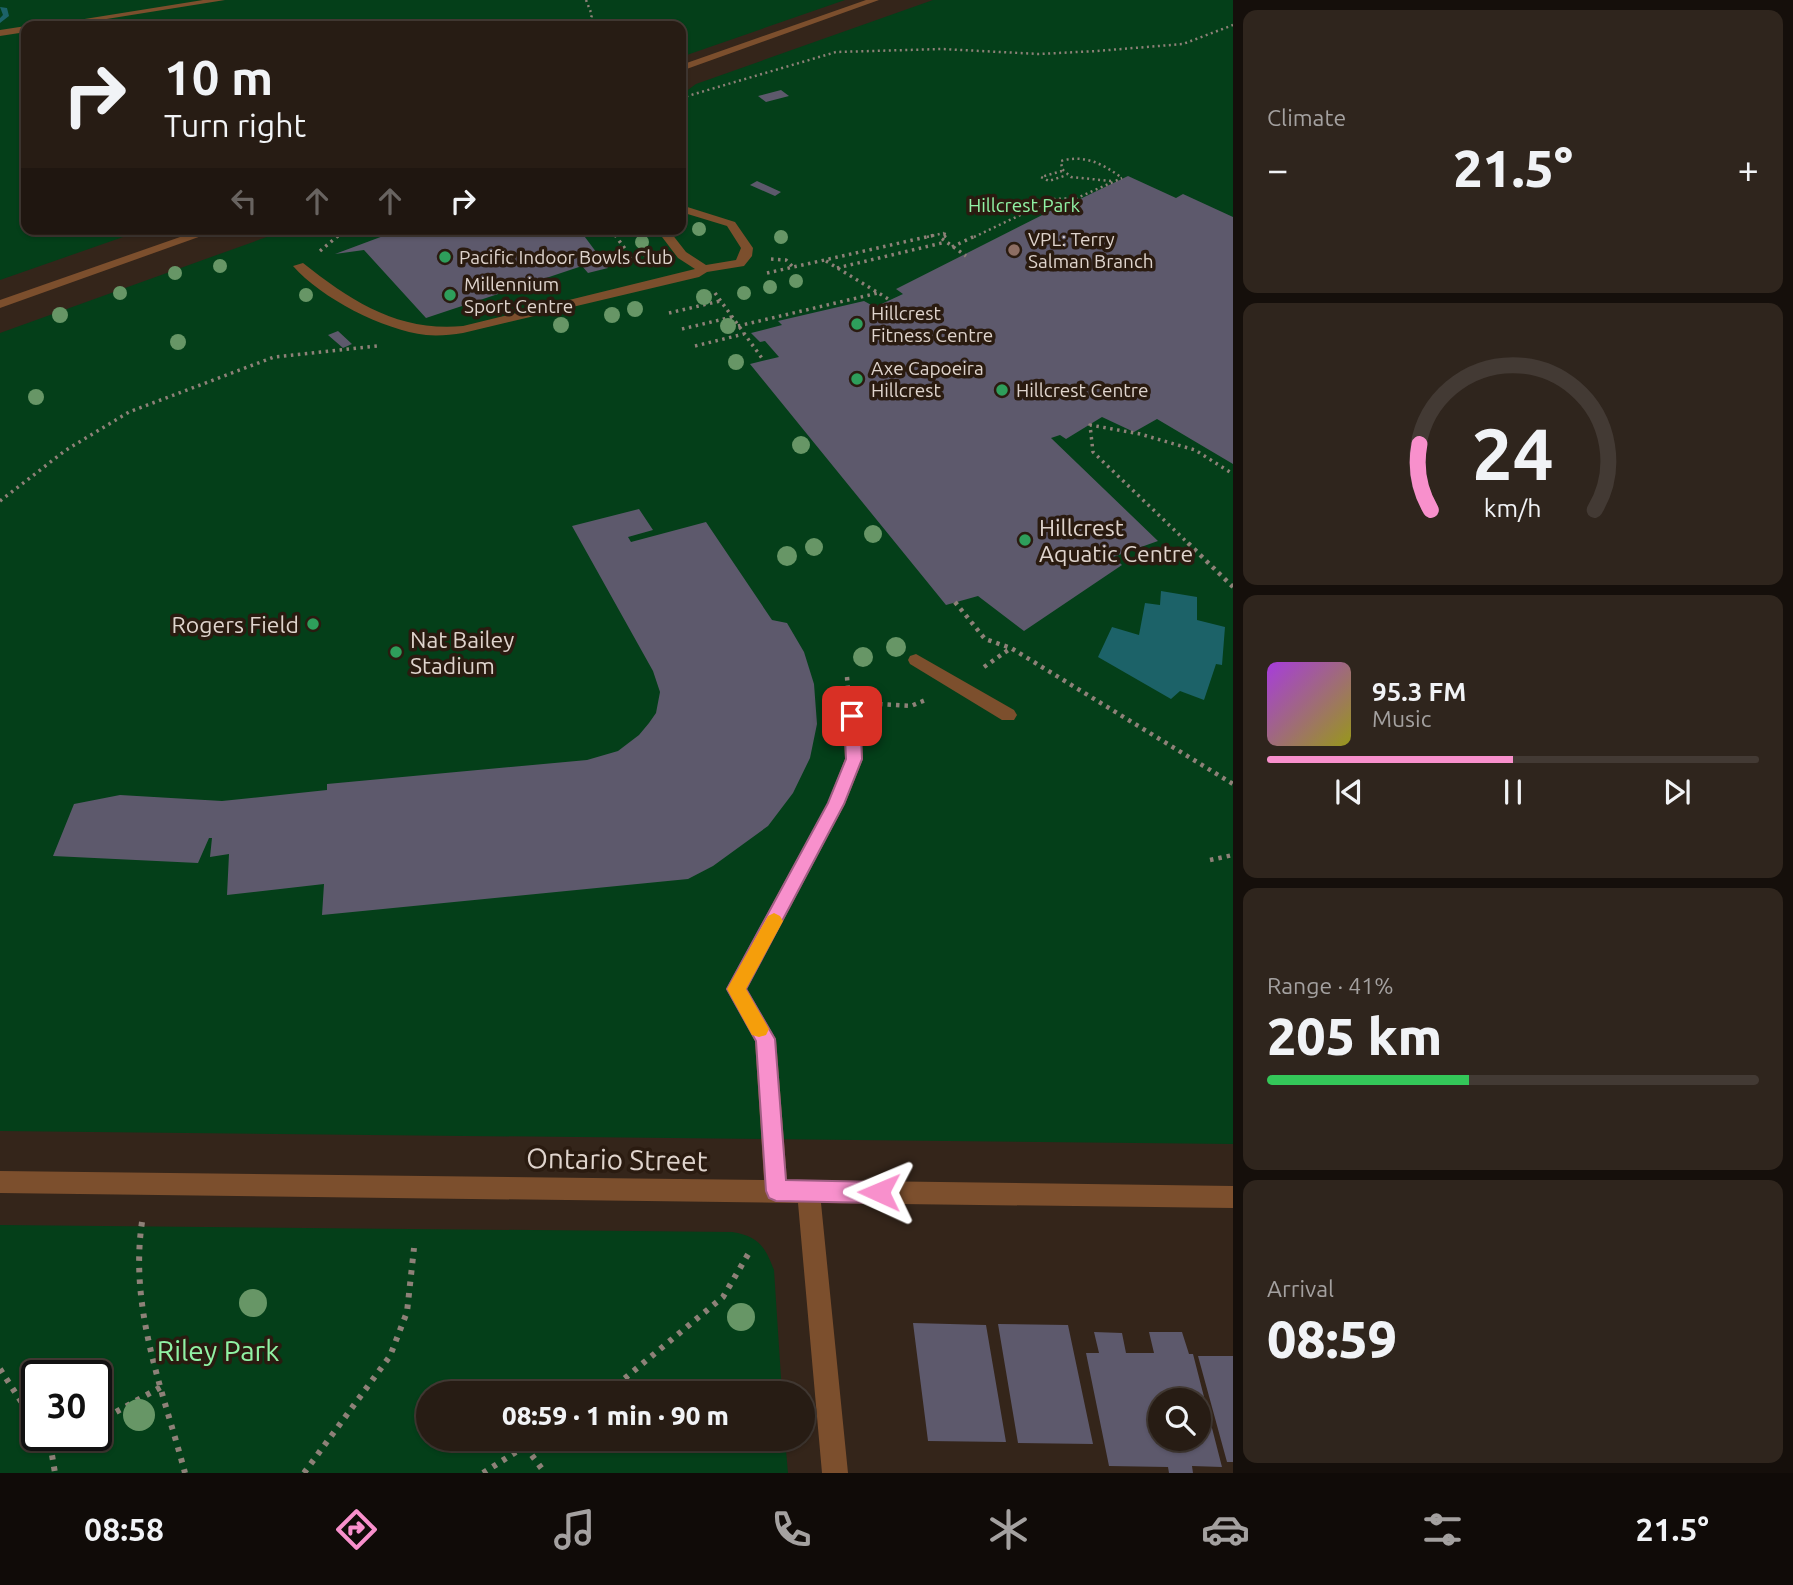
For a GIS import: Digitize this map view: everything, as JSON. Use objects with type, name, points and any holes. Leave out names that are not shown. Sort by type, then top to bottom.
[{"type":"street","points":[[80,21],[221,0]]},
{"type":"street","points":[[686,66],[875,0]]},
{"type":"street","points":[[0,33],[21,30]]},
{"type":"street","points":[[299,266],[338,294],[397,324],[435,331],[521,318],[695,274],[704,269],[740,263],[747,248],[731,224],[686,210]]},
{"type":"street","points":[[0,304],[198,235]]},
{"type":"street","points":[[666,235],[682,256],[704,269]]},
{"type":"street","points":[[916,660],[1008,715]]},
{"type":"street","points":[[776,1191],[765,1039],[736,989],[836,804],[854,759],[852,716]]},
{"type":"street","name":"Ontario Street","points":[[0,1182],[1233,1197]]},
{"type":"street","points":[[808,1191],[835,1473]]},
{"type":"path","points":[[586,0],[592,15],[589,21]]},
{"type":"path","points":[[686,96],[836,51],[942,49],[1040,54],[1097,51],[1183,44],[1233,25]]},
{"type":"path","points":[[952,247],[1054,199],[1078,198],[1122,178],[1083,157],[1061,161],[1063,171],[1067,175]]},
{"type":"path","points":[[1063,171],[1041,177],[1049,181],[1067,175],[1115,180]]},
{"type":"path","points":[[757,275],[944,233],[947,236],[942,238],[946,243],[966,256]]},
{"type":"path","points":[[313,255],[338,235]]},
{"type":"path","points":[[615,235],[631,257]]},
{"type":"path","points":[[838,268],[946,243]]},
{"type":"path","points":[[620,267],[616,260],[652,253]]},
{"type":"path","points":[[825,260],[890,300]]},
{"type":"path","points":[[709,286],[764,360]]},
{"type":"path","points":[[738,326],[878,293]]},
{"type":"path","points":[[670,313],[720,301]]},
{"type":"path","points":[[682,329],[732,317]]},
{"type":"path","points":[[695,346],[744,334]]},
{"type":"path","points":[[0,501],[66,450],[129,412],[274,357],[378,345]]},
{"type":"path","points":[[1233,474],[1195,450],[1140,434],[1090,425],[1093,452],[1233,587]]},
{"type":"path","points":[[955,602],[985,639],[1011,648],[1233,784]]},
{"type":"path","points":[[1210,860],[1233,855]]},
{"type":"path","points":[[142,1222],[135,1246],[137,1291],[185,1473]]},
{"type":"path","points":[[304,1473],[390,1356],[407,1312],[414,1248]]},
{"type":"path","points":[[622,1381],[723,1297],[750,1251]]},
{"type":"path","points":[[0,1368],[21,1401]]},
{"type":"path","points":[[112,1414],[161,1387]]},
{"type":"path","points":[[51,1451],[55,1473]]},
{"type":"path","points":[[483,1473],[518,1451]]},
{"type":"path","points":[[530,1451],[545,1473]]},
{"type":"green space","points":[[0,0],[845,0],[686,55],[686,21],[21,21],[21,235],[129,235],[0,280]]},
{"type":"green space","name":"Hillcrest Park","points":[[933,0],[1233,0],[1233,1144],[0,1131],[0,333],[272,235],[686,235],[686,91],[696,84]]},
{"type":"green space","name":"Riley Park","points":[[0,1225],[732,1232],[748,1236],[767,1254],[774,1270],[781,1381],[416,1381],[416,1451],[786,1451],[788,1473],[0,1473]]},
{"type":"water","points":[[1161,591],[1197,597],[1197,620],[1225,627],[1222,665],[1216,664],[1204,700],[1180,691],[1171,699],[1098,657],[1112,627],[1139,635],[1145,603],[1160,605]]},
{"type":"building","points":[[781,90],[789,96],[766,102],[758,96]]},
{"type":"building","name":"Hillcrest Centre","points":[[1128,176],[1176,198],[1183,194],[1233,217],[1233,464],[1157,419],[1134,432],[1102,417],[1066,439],[1060,435],[1051,438],[1158,541],[1113,557],[1122,565],[1024,631],[978,596],[946,605],[750,364],[779,357],[765,341],[760,342],[751,333],[782,325],[778,321],[864,301],[875,307],[903,294],[896,289],[1074,199],[1080,199]]},
{"type":"building","points":[[757,181],[781,192],[775,196],[750,185]]},
{"type":"building","name":"Millennium Sport Centre","points":[[386,235],[583,235],[608,268],[588,273],[582,266],[426,318],[364,250],[335,254]]},
{"type":"building","points":[[338,331],[352,344],[343,348],[328,335]]},
{"type":"building","points":[[639,509],[653,530],[628,537],[631,542],[706,522],[772,620],[787,623],[804,652],[814,684],[817,724],[810,758],[793,793],[768,826],[713,866],[688,879],[322,915],[324,884],[227,895],[229,854],[210,857],[212,838],[209,838],[198,863],[53,856],[74,804],[120,795],[222,801],[327,790],[327,784],[587,760],[618,751],[639,735],[649,723],[656,713],[660,692],[653,671],[572,526]]},
{"type":"building","points":[[913,1323],[986,1325],[1006,1442],[928,1441]]},
{"type":"building","points":[[998,1324],[1068,1325],[1093,1444],[1018,1443]]},
{"type":"building","points":[[1094,1332],[1122,1333],[1126,1353],[1154,1353],[1149,1332],[1182,1332],[1189,1354],[1193,1354],[1202,1388],[1148,1388],[1148,1451],[1211,1451],[1211,1424],[1222,1467],[1192,1466],[1193,1473],[1169,1473],[1168,1467],[1109,1466],[1086,1353],[1099,1353]]},
{"type":"building","points":[[1198,1356],[1233,1356],[1233,1462],[1227,1462],[1211,1404],[1211,1388],[1207,1388]]},
{"type":"waterway","points":[[0,9],[5,9],[6,16],[0,21]]},
{"type":"slow traffic","points":[[759,1029],[736,989],[774,921]]},
{"type":"place","name":"VPL: Terry Salman Branch","points":[[1014,250]]},
{"type":"place","name":"Pacific Indoor Bowls Club","points":[[445,257]]},
{"type":"place","name":"Millennium Sport Centre","points":[[450,295]]},
{"type":"place","name":"Hillcrest Fitness Centre","points":[[857,324]]},
{"type":"place","name":"Axe Capoeira Hillcrest","points":[[857,379]]},
{"type":"place","name":"Hillcrest Centre","points":[[1002,390]]},
{"type":"place","name":"Hillcrest Aquatic Centre","points":[[1025,540]]},
{"type":"place","name":"Rogers Field","points":[[313,624]]},
{"type":"place","name":"Nat Bailey Stadium","points":[[396,652]]},
{"type":"route","points":[[852,716],[854,759],[836,804],[736,989],[765,1039],[776,1191],[879,1192]]}]
